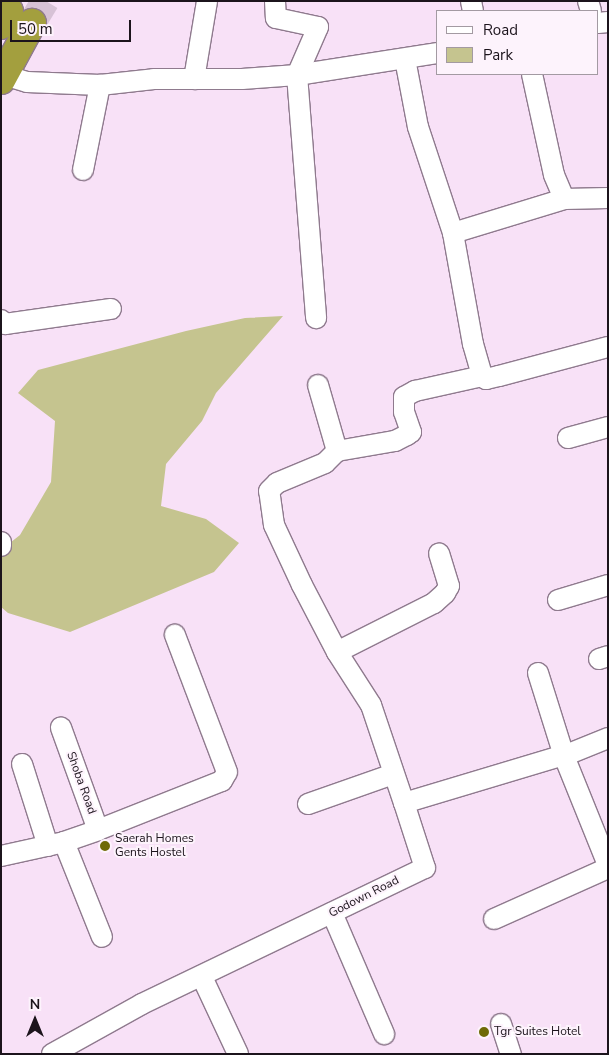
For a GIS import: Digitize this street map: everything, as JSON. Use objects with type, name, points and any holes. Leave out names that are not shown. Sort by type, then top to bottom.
[{"type":"highway","points":[[3,78],[11,17]]},
{"type":"street","points":[[194,80],[207,1]]},
{"type":"street","points":[[275,1],[276,18],[318,27],[297,75],[316,318]]},
{"type":"street","points":[[3,78],[27,82],[100,85],[297,75],[436,54]]},
{"type":"street","points":[[405,59],[418,127],[453,233],[473,344],[482,376]]},
{"type":"street","points":[[532,75],[554,175],[564,199]]},
{"type":"street","points":[[84,170],[100,85]]},
{"type":"street","points":[[453,233],[564,199],[608,198]]},
{"type":"street","points":[[1,320],[5,324],[111,309]]},
{"type":"street","points":[[608,347],[486,379],[482,376],[415,391],[404,397],[404,412],[411,432],[396,441],[337,451],[318,467],[277,483],[270,491],[269,502],[278,533],[337,652],[371,704],[404,803],[564,756],[608,738]]},
{"type":"street","points":[[318,385],[337,451]]},
{"type":"street","points":[[568,438],[608,427]]},
{"type":"street","points":[[337,652],[434,603],[449,586],[439,554]]},
{"type":"street","points":[[558,600],[608,585]]},
{"type":"street","points":[[98,830],[222,781],[227,772],[175,635]]},
{"type":"street","points":[[494,919],[608,866],[564,756],[538,673]]},
{"type":"street","name":"Shoba Road","points":[[1,856],[56,844],[98,830],[61,728]]},
{"type":"street","points":[[22,764],[56,844],[102,937]]},
{"type":"street","points":[[308,804],[393,774]]},
{"type":"street","name":"Godown Road","points":[[52,1054],[83,1047],[142,1004],[202,977],[424,868],[404,803]]},
{"type":"street","points":[[332,913],[384,1034]]},
{"type":"street","points":[[202,977],[238,1054]]},
{"type":"street","points":[[501,1024],[511,1054]]},
{"type":"green space","points":[[283,316],[216,393],[202,421],[166,464],[161,506],[206,519],[239,543],[214,572],[70,632],[8,613],[1,607],[1,550],[20,535],[51,482],[55,421],[18,393],[38,370],[186,331],[245,318]]},
{"type":"tunnel","points":[[32,23],[45,1]]},
{"type":"place","name":"Saerah Homes Gents Hostel","points":[[105,846]]},
{"type":"place","name":"Tgr Suites Hotel","points":[[484,1032]]}]
